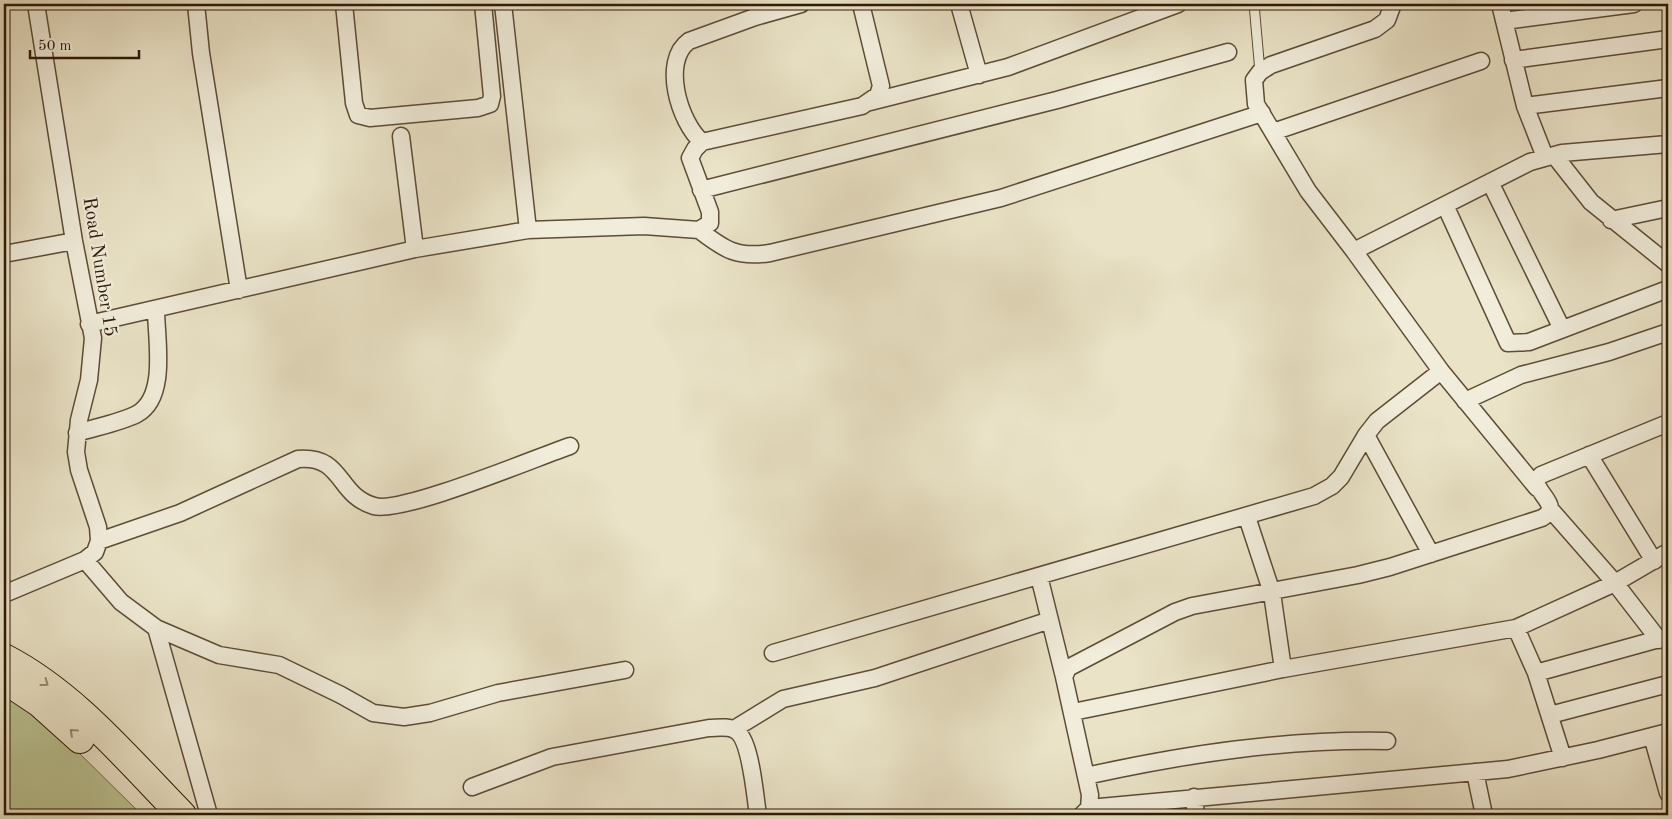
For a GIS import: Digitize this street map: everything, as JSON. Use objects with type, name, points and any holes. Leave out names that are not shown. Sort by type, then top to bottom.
[{"type":"highway","points":[[4,658],[25,669],[58,692],[182,815]]},
{"type":"highway","points":[[4,679],[40,703],[158,815]]},
{"type":"street","name":"Road Number 15","points":[[36,4],[74,241],[93,338],[92,354],[77,433],[76,452],[79,470],[98,527],[99,541]]},
{"type":"street","points":[[196,4],[201,53],[240,290]]},
{"type":"street","points":[[344,4],[354,103],[358,115],[370,118],[478,108],[490,104],[492,96],[483,4]]},
{"type":"street","points":[[504,4],[528,230]]},
{"type":"street","points":[[702,142],[691,132],[681,110],[675,66],[676,56],[681,46],[753,10],[800,4]]},
{"type":"street","points":[[861,4],[881,86],[878,95],[870,102]]},
{"type":"street","points":[[959,4],[979,75]]},
{"type":"street","points":[[699,230],[710,223],[710,212],[690,158],[702,142],[862,106],[870,102],[1008,67],[1178,4]]},
{"type":"street","points":[[1393,4],[1386,20],[1374,29],[1271,65],[1260,72],[1254,80],[1253,91],[1262,113],[1308,191],[1354,250],[1441,371],[1550,503],[1551,510],[1663,638],[1536,673]]},
{"type":"street","points":[[1500,4],[1525,106],[1549,156],[1611,220],[1668,264]]},
{"type":"street","points":[[1504,21],[1634,4]]},
{"type":"street","points":[[1513,60],[1668,39]]},
{"type":"street","points":[[701,190],[1057,100],[1228,52]]},
{"type":"street","points":[[1273,132],[1481,61]]},
{"type":"street","points":[[1525,106],[1668,88]]},
{"type":"street","points":[[89,324],[415,249],[528,230],[644,226],[699,230],[718,245],[739,255],[751,256],[770,253],[1001,198],[1262,113]]},
{"type":"street","points":[[401,136],[415,249]]},
{"type":"street","points":[[1354,250],[1490,182],[1549,156],[1668,144]]},
{"type":"street","points":[[1490,182],[1562,330]]},
{"type":"street","points":[[1446,205],[1508,343],[1530,342],[1668,289]]},
{"type":"street","points":[[1611,220],[1668,208]]},
{"type":"street","points":[[4,254],[74,241]]},
{"type":"street","points":[[77,433],[135,415],[152,401],[158,379],[156,309]]},
{"type":"street","points":[[1465,400],[1521,375],[1608,352],[1668,332]]},
{"type":"street","points":[[773,653],[1314,496],[1332,486],[1341,477],[1366,435],[1377,421],[1441,371]]},
{"type":"street","points":[[1537,488],[1536,481],[1541,474],[1668,423]]},
{"type":"street","points":[[1366,435],[1431,554]]},
{"type":"street","points":[[4,594],[85,560],[95,552],[99,541],[180,513],[298,459],[319,459],[331,467],[347,488],[362,502],[377,507],[393,507],[419,501],[570,446]]},
{"type":"street","points":[[1073,712],[1283,669],[1516,628],[1615,583],[1661,556],[1589,455]]},
{"type":"street","points":[[1064,677],[1068,668],[1175,612],[1209,602],[1272,593],[1358,575],[1431,554],[1542,518],[1549,515],[1551,510]]},
{"type":"street","points":[[1247,517],[1272,593],[1283,669]]},
{"type":"street","points":[[85,560],[121,602],[156,628],[219,655],[279,665],[341,695],[373,714],[404,718],[430,713],[498,693],[625,670]]},
{"type":"street","points":[[1039,576],[1073,712],[1090,795],[1085,811],[1131,809],[1194,796],[1475,772],[1563,758],[1668,732]]},
{"type":"street","points":[[734,729],[783,699],[875,678],[1050,620]]},
{"type":"street","points":[[156,628],[209,815]]},
{"type":"street","points":[[1516,628],[1536,673],[1563,758]]},
{"type":"street","points":[[1550,715],[1668,684]]},
{"type":"street","points":[[472,787],[552,757],[708,728],[734,729],[741,734],[746,745],[758,815]]},
{"type":"street","points":[[1652,736],[1668,793]]},
{"type":"street","points":[[1086,776],[1184,756],[1249,748],[1316,741],[1387,741]]},
{"type":"street","points":[[1475,772],[1484,815]]},
{"type":"street","points":[[1194,796],[1196,815]]},
{"type":"lane","points":[[1254,4],[1260,72]]},
{"type":"green space","points":[[4,679],[142,815],[4,815]]}]
